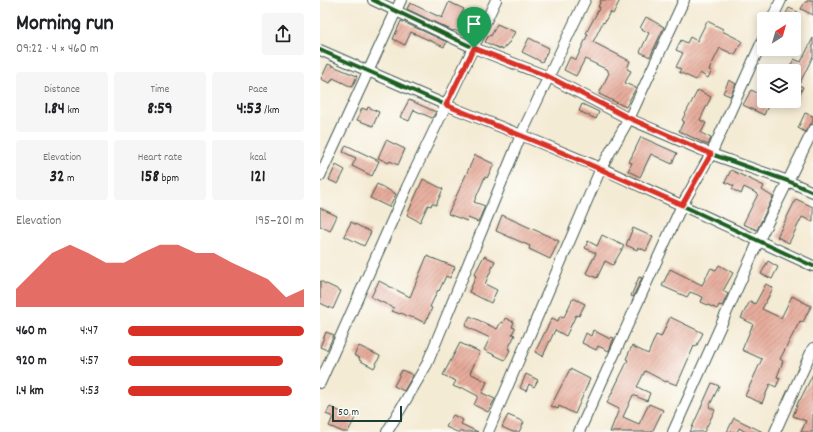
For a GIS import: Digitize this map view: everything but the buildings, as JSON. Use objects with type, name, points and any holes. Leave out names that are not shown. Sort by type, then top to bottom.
[{"type":"street","points":[[373,0],[474,48],[549,77],[629,118],[711,154],[788,181],[813,192]]},
{"type":"street","points":[[320,176],[401,0]]},
{"type":"street","points":[[320,383],[404,194],[496,0]]},
{"type":"street","points":[[387,432],[427,364],[521,135],[585,0]]},
{"type":"street","points":[[488,432],[601,168],[629,118],[684,0]]},
{"type":"street","points":[[775,12],[781,0]]},
{"type":"street","points":[[320,50],[446,105],[601,168],[760,240],[813,266]]},
{"type":"street","points":[[579,432],[682,205],[711,154],[757,52]]},
{"type":"street","points":[[673,432],[760,240],[813,130]]},
{"type":"street","points":[[775,432],[813,348]]},
{"type":"cycle path","points":[[373,0],[474,48],[549,77],[629,119],[711,154],[788,181],[813,192]]},
{"type":"cycle path","points":[[320,50],[446,105],[601,168],[813,266]]},
{"type":"route","points":[[474,48],[549,77],[629,118],[711,154],[682,205],[601,168],[446,105],[474,48]]}]
